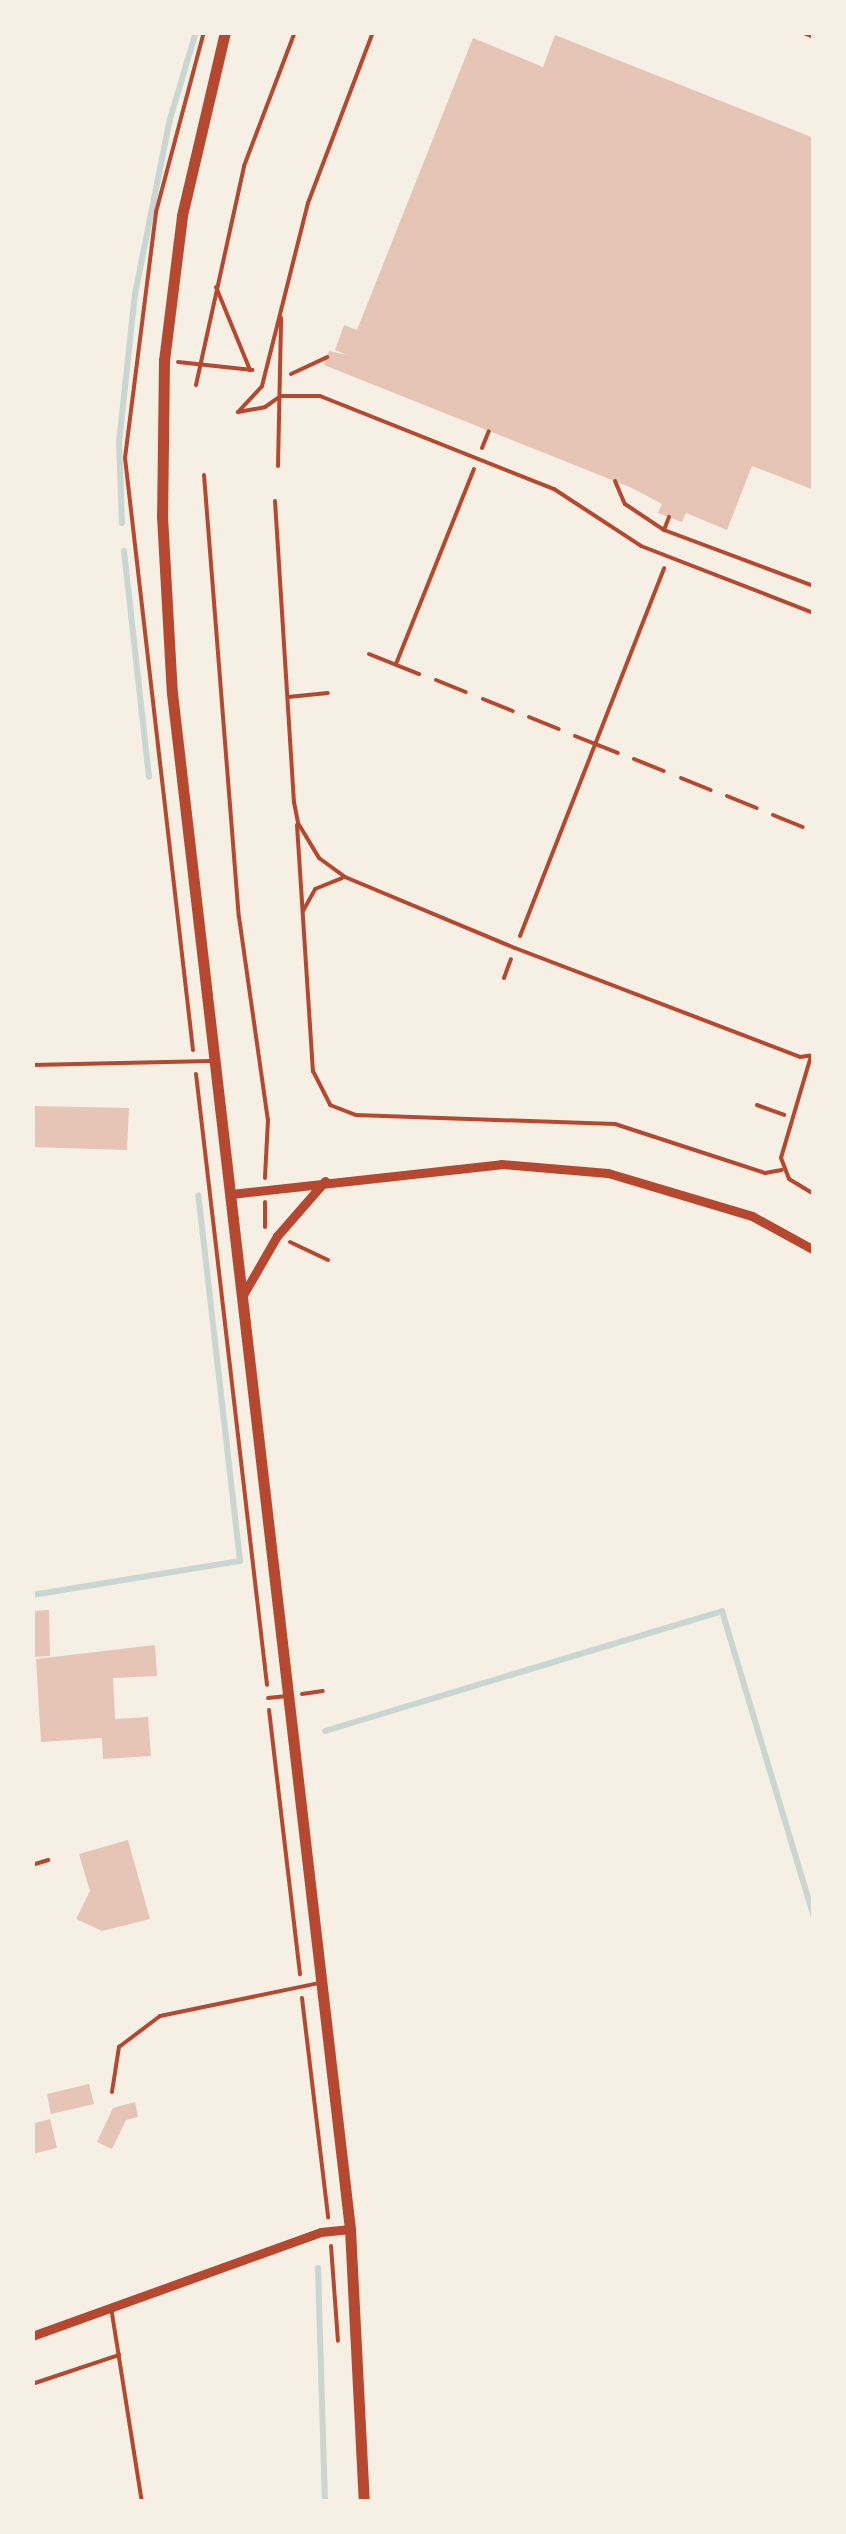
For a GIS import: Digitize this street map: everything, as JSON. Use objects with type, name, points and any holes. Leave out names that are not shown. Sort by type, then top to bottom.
[{"type":"main road","points":[[225,32],[182,216],[162,438],[172,693],[350,2229],[364,2502]]},
{"type":"street","points":[[232,1194],[501,1164],[608,1173],[752,1216],[814,1250]]},
{"type":"street","points":[[243,1295],[277,1236],[325,1181]]},
{"type":"street","points":[[32,2336],[330,2232],[350,2229]]},
{"type":"lane","points":[[373,32],[308,203],[262,386],[238,412],[265,408],[281,396],[320,396],[510,471],[580,504],[641,546],[814,613]]},
{"type":"lane","points":[[801,32],[814,37]]},
{"type":"lane","points":[[278,466],[281,313]]},
{"type":"lane","points":[[275,501],[298,823],[294,842],[312,1071],[322,1097],[342,1112],[614,1124],[765,1173],[782,1170],[814,1194]]},
{"type":"lane","points":[[288,696],[328,692]]},
{"type":"lane","points":[[298,823],[319,858],[345,877],[515,948],[812,1056],[783,1146],[782,1170]]},
{"type":"lane","points":[[302,911],[315,888],[345,877]]},
{"type":"lane","points":[[32,1065],[216,1060]]},
{"type":"lane","points":[[268,1698],[287,1696]]},
{"type":"lane","points":[[32,1865],[48,1860]]},
{"type":"lane","points":[[112,2092],[119,2047],[160,2016],[320,1982]]},
{"type":"lane","points":[[112,2308],[142,2501]]},
{"type":"lane","points":[[32,2384],[119,2355]]},
{"type":"path","points":[[196,386],[197,363],[214,284],[244,166],[295,32]]},
{"type":"path","points":[[214,284],[250,370]]},
{"type":"path","points":[[288,374],[327,357]]},
{"type":"path","points":[[197,363],[258,371]]},
{"type":"path","points":[[482,448],[489,430]]},
{"type":"path","points":[[396,664],[474,469]]},
{"type":"path","points":[[204,475],[238,917],[268,1120],[266,1228],[328,1260]]},
{"type":"path","points":[[615,481],[626,504],[664,530],[814,586]]},
{"type":"path","points":[[664,530],[670,518]]},
{"type":"path","points":[[673,545],[677,536]]},
{"type":"path","points":[[504,978],[665,564]]},
{"type":"path","points":[[369,654],[419,674]]},
{"type":"path","points":[[436,680],[466,692]]},
{"type":"path","points":[[483,699],[513,711]]},
{"type":"path","points":[[528,717],[558,729]]},
{"type":"path","points":[[576,736],[618,752]]},
{"type":"path","points":[[634,759],[664,771]]},
{"type":"path","points":[[680,778],[710,790]]},
{"type":"path","points":[[727,796],[757,808]]},
{"type":"path","points":[[773,814],[803,826]]},
{"type":"path","points":[[757,1104],[784,1115]]},
{"type":"path","points":[[215,1235],[330,2232],[338,2346]]},
{"type":"building","points":[[555,35],[814,138],[814,490],[752,466],[727,530],[686,513],[682,522],[658,513],[662,504],[632,488],[324,365],[329,351],[347,355],[335,350],[344,325],[357,330],[473,38],[543,67]]},
{"type":"building","points":[[32,1106],[129,1108],[127,1150],[32,1147]]},
{"type":"building","points":[[49,1610],[50,1656],[33,1657],[32,1611]]},
{"type":"building","points":[[155,1645],[157,1676],[113,1678],[115,1719],[148,1717],[151,1756],[103,1759],[102,1738],[41,1742],[36,1659]]},
{"type":"building","points":[[128,1840],[150,1919],[102,1931],[76,1919],[90,1891],[79,1854]]},
{"type":"building","points":[[89,2084],[94,2104],[51,2114],[47,2094]]},
{"type":"building","points":[[135,2102],[138,2117],[126,2120],[112,2149],[97,2142],[113,2108]]},
{"type":"building","points":[[50,2119],[57,2148],[32,2154],[32,2124]]},
{"type":"waterway","points":[[122,523],[119,443],[135,294],[170,119],[196,32]]},
{"type":"waterway","points":[[124,551],[149,777]]},
{"type":"waterway","points":[[32,1595],[240,1561],[198,1195]]},
{"type":"waterway","points":[[325,1731],[722,1611],[814,1918]]},
{"type":"waterway","points":[[318,2268],[325,2502]]}]
